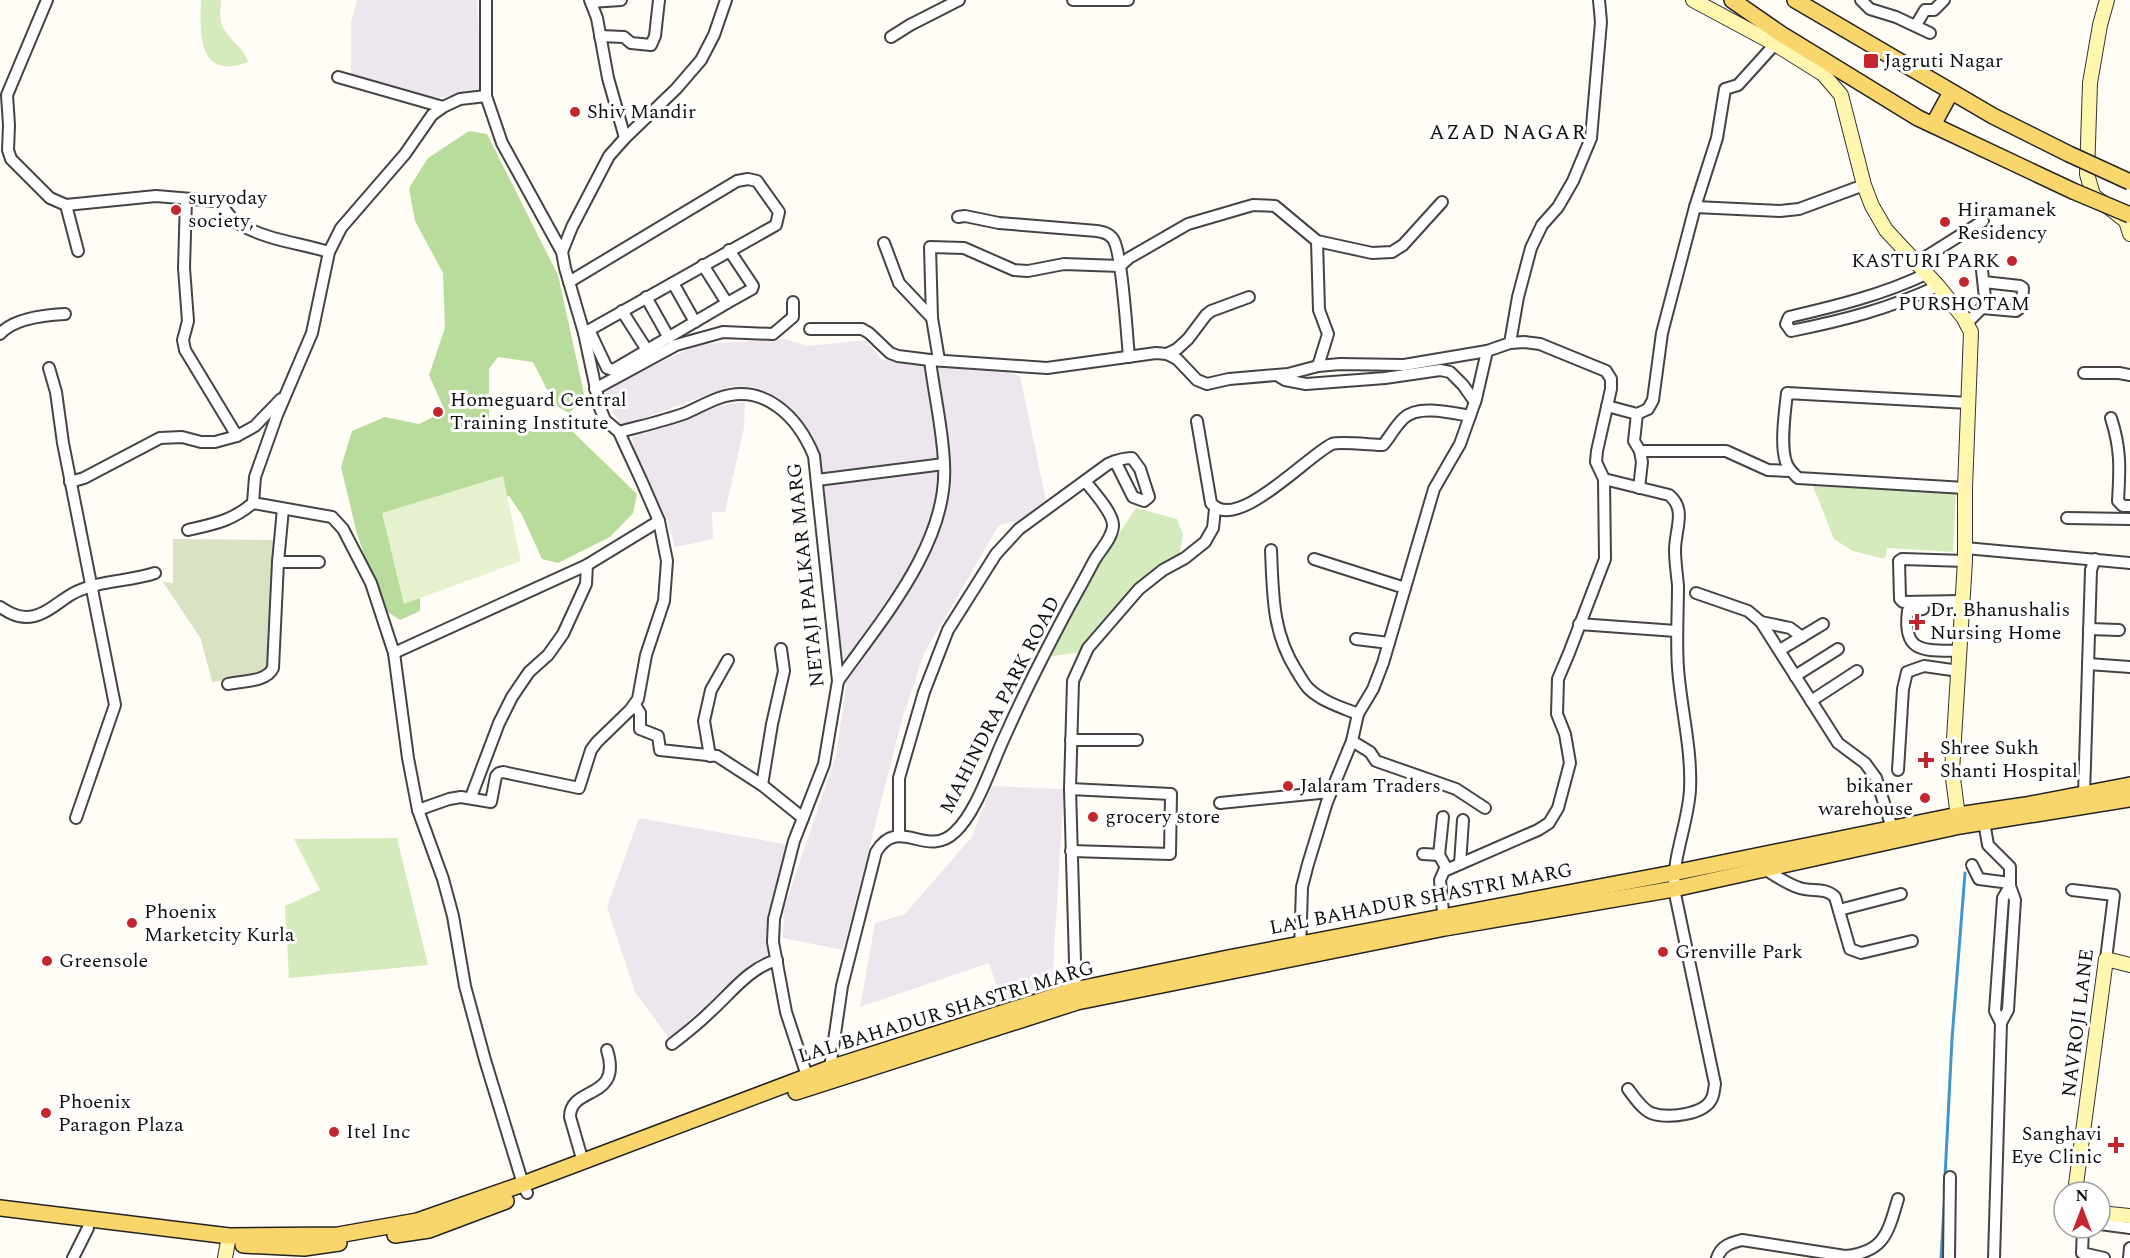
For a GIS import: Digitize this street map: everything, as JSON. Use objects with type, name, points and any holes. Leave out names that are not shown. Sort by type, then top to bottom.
[{"type":"main road","points":[[1732,0],[1805,49],[1933,125],[2073,191],[2130,215]]},
{"type":"main road","points":[[1795,0],[1951,92],[2031,136],[2130,182]]},
{"type":"main road","points":[[1933,125],[1951,92]]},
{"type":"main road","name":"LAL BAHADUR SHASTRI MARG","points":[[1983,817],[2130,785]]},
{"type":"main road","name":"LAL BAHADUR SHASTRI MARG","points":[[525,1188],[583,1161],[809,1082],[1076,996],[1621,890],[1673,873],[1892,828],[2130,799]]},
{"type":"main road","name":"LAL BAHADUR SHASTRI MARG","points":[[1621,890],[1674,889],[1766,870],[1959,820]]},
{"type":"main road","name":"LAL BAHADUR SHASTRI MARG","points":[[0,1217],[227,1246],[303,1248],[426,1224],[809,1082],[830,1068],[944,1038]]},
{"type":"main road","name":"LAL BAHADUR SHASTRI MARG","points":[[0,1208],[227,1246],[338,1235],[378,1223],[426,1224]]},
{"type":"street","points":[[47,0],[7,95],[8,150],[11,159],[50,198],[66,205],[156,196],[216,201],[222,204],[232,220],[248,228],[278,240],[329,252]]},
{"type":"street","points":[[418,810],[449,799],[471,797],[491,802],[496,776],[503,772],[579,788],[591,750],[635,705],[638,699],[646,655],[664,601],[667,561],[659,521],[619,432],[605,420],[596,389],[587,332],[569,282],[562,252],[502,143],[486,96],[486,0]]},
{"type":"street","points":[[621,0],[590,1],[597,18],[608,78],[624,138]]},
{"type":"street","points":[[600,36],[624,37],[631,43],[651,45],[655,36],[659,0]]},
{"type":"street","points":[[562,252],[572,227],[609,156],[624,138],[676,89],[701,60],[714,35],[726,0]]},
{"type":"street","points":[[891,37],[918,20],[959,0]]},
{"type":"street","points":[[1073,0],[1128,0]]},
{"type":"street","points":[[1510,343],[1518,297],[1531,248],[1542,225],[1558,207],[1573,181],[1591,138],[1601,22],[1599,0]]},
{"type":"street","points":[[1693,0],[1774,44],[1823,74],[1841,95],[1864,185],[1872,206],[1886,230],[1938,286],[1971,333],[1965,488],[1965,555],[1952,771],[1959,820]]},
{"type":"street","points":[[1861,0],[1870,9],[1916,25],[1930,33]]},
{"type":"street","points":[[1916,25],[1925,10],[1934,10],[1944,0]]},
{"type":"street","points":[[2107,0],[2100,25],[2090,83],[2087,174],[2093,195],[2126,221],[2130,234]]},
{"type":"street","points":[[1606,406],[1637,414],[1648,409],[1653,400],[1662,333],[1695,207],[1717,138],[1725,89],[1738,85],[1774,44]]},
{"type":"street","points":[[338,77],[443,106]]},
{"type":"street","points":[[188,530],[228,520],[253,504],[255,477],[285,395],[312,333],[329,252],[341,228],[405,154],[432,115],[443,106],[460,99],[486,96]]},
{"type":"street","points":[[569,282],[737,181],[748,179],[757,181],[779,212],[776,225],[587,332]]},
{"type":"street","points":[[1695,207],[1780,211],[1799,209],[1864,185]]},
{"type":"street","points":[[186,199],[184,268],[188,321],[183,340],[185,350],[237,436]]},
{"type":"street","points":[[838,681],[917,565],[938,513],[943,494],[945,464],[934,360],[930,247],[964,248],[1014,270],[1028,271],[1064,264],[1120,266],[1129,258],[1188,224],[1252,205],[1275,206],[1317,241],[1372,253],[1392,252],[1403,245],[1442,202]]},
{"type":"street","points":[[66,205],[78,251]]},
{"type":"street","points":[[958,217],[1106,233],[1114,239],[1120,266],[1129,357]]},
{"type":"street","points":[[1916,262],[1983,221]]},
{"type":"street","points":[[1317,241],[1320,310],[1328,334],[1318,366]]},
{"type":"street","points":[[884,243],[899,283],[932,318]]},
{"type":"street","points":[[587,332],[610,370],[669,338],[752,289],[753,286],[729,250]]},
{"type":"street","points":[[1966,324],[1982,308],[1984,282],[1981,261]]},
{"type":"street","points":[[703,265],[727,303]]},
{"type":"street","points":[[1926,274],[1899,287],[1845,304],[1789,317],[1786,324],[1791,331],[1851,319],[1906,301],[1938,286]]},
{"type":"street","points":[[1982,308],[2016,311],[2022,306],[2023,288],[2020,286],[1984,282]]},
{"type":"street","points":[[673,284],[695,322]]},
{"type":"street","points":[[646,297],[669,338]]},
{"type":"street","points":[[1167,354],[1188,339],[1211,311],[1249,297]]},
{"type":"street","points":[[596,389],[675,345],[723,332],[772,334],[793,317],[793,302]]},
{"type":"street","points":[[622,311],[647,350]]},
{"type":"street","points":[[0,334],[15,324],[44,315],[65,314]]},
{"type":"street","points":[[810,329],[862,329],[890,353],[898,356],[1047,368],[1156,353],[1167,354],[1177,359],[1202,384],[1277,375],[1318,366],[1404,365],[1487,351],[1510,343],[1540,344],[1606,370],[1611,379],[1596,462],[1604,479],[1605,559],[1558,679],[1557,714],[1565,734],[1570,763],[1558,808],[1550,823],[1538,830],[1444,871],[1440,880],[1444,923]]},
{"type":"street","points":[[1300,951],[1302,887],[1330,792],[1352,741],[1358,714],[1373,689],[1389,643],[1434,489],[1460,444],[1475,402],[1487,351]]},
{"type":"street","points":[[49,368],[56,392],[70,482],[115,705],[76,818]]},
{"type":"street","points":[[1277,375],[1286,380],[1306,384],[1385,378],[1440,370],[1450,372],[1475,402]]},
{"type":"street","points":[[2084,373],[2130,375]]},
{"type":"street","points":[[1965,488],[1798,478],[1785,462],[1784,431],[1787,393],[1969,403]]},
{"type":"street","name":"NETAJI PALKAR MARG","points":[[619,432],[684,414],[720,398],[754,394],[772,403],[799,426],[814,456],[838,681],[824,764],[794,841],[774,919],[773,942],[786,1012],[809,1082]]},
{"type":"street","points":[[70,482],[84,478],[160,438],[182,437],[201,442],[215,442],[237,436],[255,426],[285,395]]},
{"type":"street","points":[[1215,509],[1223,510],[1243,506],[1259,498],[1334,443],[1383,445],[1405,416],[1434,410],[1470,416]]},
{"type":"street","points":[[1637,414],[1635,441],[1642,462],[1639,488]]},
{"type":"street","points":[[2111,418],[2120,452],[2118,501],[2123,506],[2130,506]]},
{"type":"street","points":[[1076,996],[1070,789],[1073,681],[1088,648],[1139,589],[1205,542],[1213,528],[1215,509],[1211,503],[1197,421]]},
{"type":"street","points":[[1640,451],[1726,452],[1768,470],[1790,471]]},
{"type":"street","points":[[830,1068],[843,986],[876,852],[882,842],[899,836],[899,778],[924,692],[948,630],[996,554],[1019,529],[1115,461]]},
{"type":"street","points":[[817,480],[945,464]]},
{"type":"street","points":[[1604,479],[1669,495],[1677,501],[1679,513],[1675,549],[1678,587],[1676,631],[1678,669],[1690,759],[1690,793],[1673,873],[1674,889],[1715,1084],[1713,1097],[1700,1111],[1669,1115],[1652,1113],[1641,1106],[1628,1089]]},
{"type":"street","name":"MAHINDRA PARK ROAD","points":[[899,836],[904,835],[935,843],[946,840],[968,818],[1035,669],[1095,560],[1112,534],[1114,523],[1109,513],[1085,481]]},
{"type":"street","points":[[253,504],[332,517],[343,529],[371,583],[394,653],[408,758],[418,810],[453,916],[468,997],[525,1188]]},
{"type":"street","points":[[228,684],[264,677],[270,674],[273,668],[283,510]]},
{"type":"street","points":[[2067,518],[2130,519]]},
{"type":"street","points":[[394,653],[587,565],[659,521]]},
{"type":"street","points":[[1271,550],[1273,602],[1277,629],[1285,652],[1308,688],[1326,701],[1358,714]]},
{"type":"street","points":[[1962,604],[1903,602],[1900,599],[1899,561],[1965,555],[2028,554],[2130,563]]},
{"type":"street","points":[[1314,559],[1405,588]]},
{"type":"street","points":[[2084,795],[2091,570],[2095,559]]},
{"type":"street","points":[[278,562],[320,562]]},
{"type":"street","points":[[471,797],[499,723],[512,697],[529,672],[548,655],[563,634],[586,584],[587,565]]},
{"type":"street","points":[[0,607],[12,614],[27,617],[40,614],[72,594],[92,586],[155,573]]},
{"type":"street","points":[[1696,593],[1748,611],[1761,622],[1838,743],[1865,763],[1876,778],[1892,828]]},
{"type":"street","points":[[1960,651],[1925,650],[1917,647],[1908,637],[1907,615],[1912,609],[1962,604]]},
{"type":"street","points":[[1761,622],[1790,628],[1802,637]]},
{"type":"street","points":[[1579,624],[1676,631]]},
{"type":"street","points":[[1780,650],[1823,624]]},
{"type":"street","points":[[2089,629],[2119,630]]},
{"type":"street","points":[[1356,639],[1389,643]]},
{"type":"street","points":[[762,785],[784,671],[781,649]]},
{"type":"street","points":[[1795,676],[1838,649]]},
{"type":"street","points":[[710,756],[704,721],[711,690],[728,660]]},
{"type":"street","points":[[2088,664],[2130,667]]},
{"type":"street","points":[[1898,770],[1903,689],[1907,672],[1924,666],[1959,671]]},
{"type":"street","points":[[1811,701],[1857,671]]},
{"type":"street","points":[[635,705],[640,713],[640,729],[658,736],[660,750],[717,756],[762,785],[803,818]]},
{"type":"street","points":[[1071,740],[1137,740]]},
{"type":"street","points":[[1352,741],[1370,752],[1376,761],[1456,789],[1485,808]]},
{"type":"street","points":[[1070,789],[1172,794],[1170,854],[1071,851]]},
{"type":"street","points":[[1220,803],[1330,792]]},
{"type":"street","points":[[1443,817],[1439,855],[1447,869]]},
{"type":"street","points":[[1983,817],[1988,845],[2010,867],[2010,884],[2015,900],[2008,1010],[2001,1023],[1994,1258]]},
{"type":"street","points":[[1460,864],[1463,820]]},
{"type":"street","points":[[1423,854],[1439,855]]},
{"type":"street","points":[[1972,865],[1979,879],[2010,884]]},
{"type":"street","points":[[1766,870],[1798,888],[1830,892],[1839,910],[1849,946],[1855,952],[1861,953],[1912,941]]},
{"type":"street","points":[[2001,1023],[1995,1011],[2003,898],[2010,884]]},
{"type":"street","name":"NAVROJI LANE","points":[[2072,890],[2114,895],[2077,1180]]},
{"type":"street","points":[[1839,910],[1901,894]]},
{"type":"street","points":[[2002,908],[2014,909]]},
{"type":"street","points":[[2000,945],[2012,946]]},
{"type":"street","points":[[2106,959],[2130,965]]},
{"type":"street","points":[[672,1044],[712,1011],[748,974],[762,964],[777,960]]},
{"type":"street","points":[[583,1161],[570,1117],[570,1109],[573,1103],[600,1089],[606,1080],[612,1065],[607,1050]]},
{"type":"street","points":[[1949,1258],[1950,1177]]},
{"type":"street","points":[[1717,1258],[1719,1252],[1729,1243],[1742,1240],[1821,1255],[1859,1254],[1874,1248],[1888,1231],[1898,1199]]},
{"type":"street","points":[[2112,1214],[2130,1216]]},
{"type":"street","points":[[2112,1226],[2130,1228]]},
{"type":"street","points":[[73,1258],[88,1228]]},
{"type":"street","points":[[2083,1240],[2082,1253],[2101,1257],[2099,1243]]},
{"type":"street","points":[[2129,1258],[2130,1248]]},
{"type":"shaded area","points":[[357,0],[477,0],[482,90],[439,98],[351,77],[351,22]]},
{"type":"shaded area","points":[[786,339],[807,346],[866,340],[882,360],[1002,370],[1020,376],[1049,514],[999,525],[924,654],[902,720],[843,950],[783,938],[784,909],[836,755],[846,688],[825,504],[813,435],[760,388],[733,386],[621,426],[602,391],[699,344]]},
{"type":"shaded area","points":[[745,402],[744,428],[725,512],[712,512],[713,539],[675,547],[667,520],[638,464],[632,437],[678,423],[722,405]]},
{"type":"shaded area","points":[[992,786],[1064,789],[1052,986],[1000,997],[989,963],[860,1007],[875,923],[905,914],[971,838]]},
{"type":"shaded area","points":[[639,818],[790,845],[774,894],[769,930],[772,957],[746,971],[669,1038],[635,992],[607,907]]},
{"type":"green space","points":[[201,0],[221,0],[222,25],[248,62],[232,66],[219,65],[211,60],[202,40]]},
{"type":"green space","points":[[469,131],[487,134],[558,275],[585,398],[569,413],[555,405],[533,362],[498,357],[489,369],[489,426],[529,431],[573,432],[637,494],[633,513],[610,537],[558,563],[542,559],[522,515],[509,496],[477,497],[420,593],[420,611],[400,620],[383,609],[357,534],[341,467],[352,431],[385,417],[419,424],[445,411],[429,375],[445,328],[443,273],[415,221],[409,188],[428,158]]},
{"type":"green space","points":[[503,476],[521,561],[404,604],[382,513]]},
{"type":"green space","points":[[1813,486],[1956,493],[1953,552],[1887,548],[1885,559],[1853,551],[1834,539]]},
{"type":"green space","points":[[1136,508],[1177,519],[1183,535],[1179,557],[1133,586],[1086,644],[1083,652],[1046,657],[1086,583]]},
{"type":"green space","points":[[173,539],[273,540],[267,670],[250,676],[212,682],[201,639],[163,582],[173,583]]},
{"type":"green space","points":[[397,838],[428,965],[289,978],[285,906],[320,890],[294,839]]},
{"type":"waterway","points":[[1945,1177],[1952,1039],[1965,873]]},
{"type":"waterway","points":[[1941,1258],[1945,1192]]},
{"type":"place","name":"Jagruti Nagar","points":[[1871,61]]},
{"type":"place","name":"Shiv Mandir","points":[[575,112]]},
{"type":"place","name":"suryoday society,","points":[[176,210]]},
{"type":"place","name":"Hiramanek Residency","points":[[1945,222]]},
{"type":"place","name":"KASTURI PARK","points":[[2012,261]]},
{"type":"place","name":"PURSHOTAM","points":[[1964,282]]},
{"type":"place","name":"Homeguard Central Training Institute","points":[[438,412]]},
{"type":"place","name":"Dr. Bhanushalis Nursing Home","points":[[1917,622]]},
{"type":"place","name":"Shree Sukh Shanti Hospital","points":[[1926,760]]},
{"type":"place","name":"Jalaram Traders","points":[[1288,786]]},
{"type":"place","name":"bikaner warehouse","points":[[1925,798]]},
{"type":"place","name":"grocery store","points":[[1093,817]]},
{"type":"place","name":"Phoenix Marketcity Kurla","points":[[132,923]]},
{"type":"place","name":"Grenville Park","points":[[1663,952]]},
{"type":"place","name":"Greensole","points":[[47,961]]},
{"type":"place","name":"Phoenix Paragon Plaza","points":[[46,1113]]},
{"type":"place","name":"Itel Inc","points":[[334,1132]]},
{"type":"place","name":"Sanghavi Eye Clinic","points":[[2116,1145]]},
{"type":"district","name":"AZAD NAGAR","points":[[1508,133]]}]
